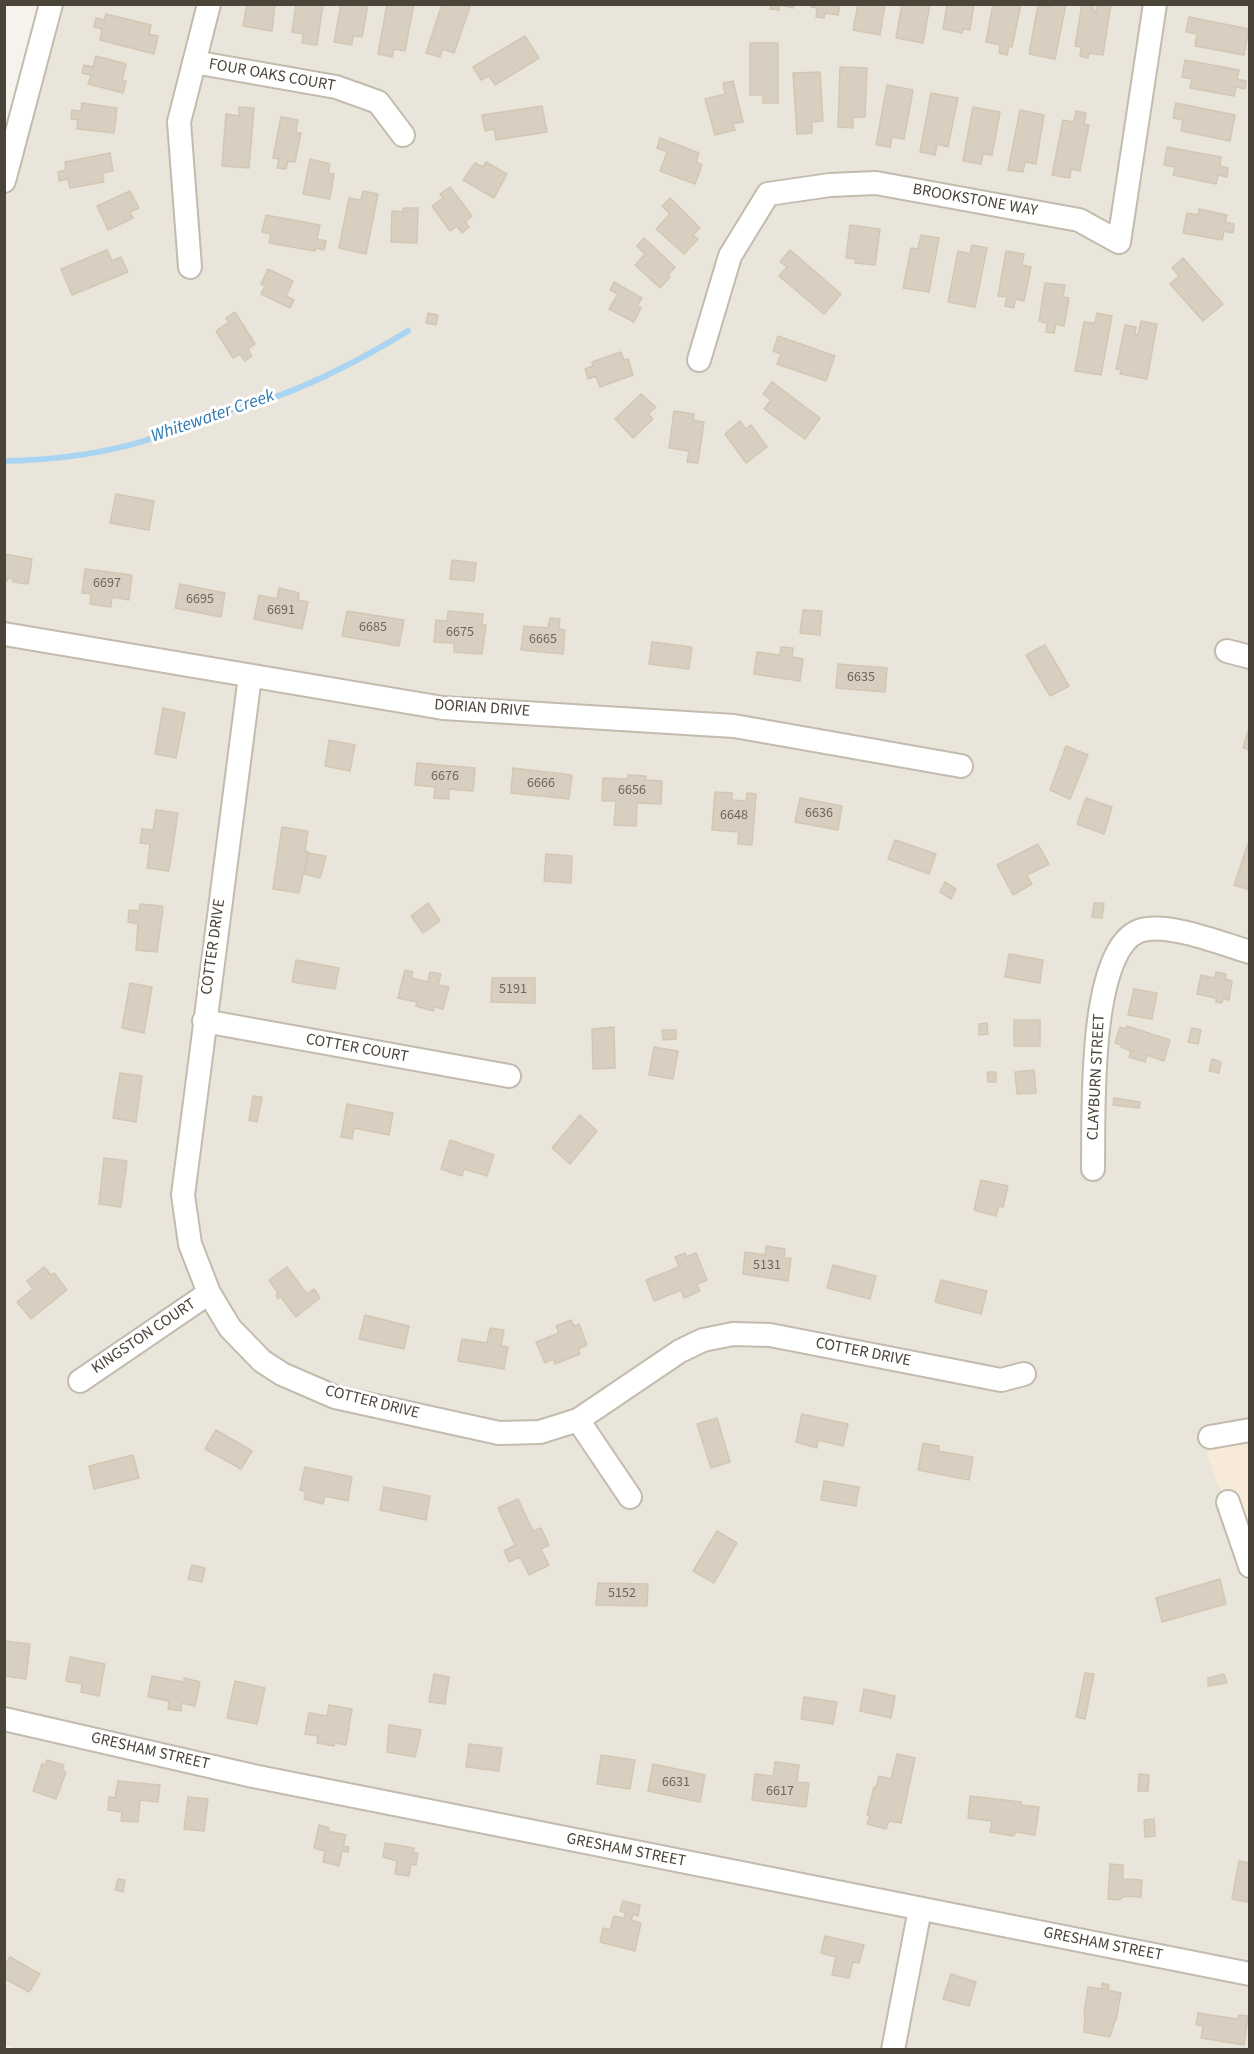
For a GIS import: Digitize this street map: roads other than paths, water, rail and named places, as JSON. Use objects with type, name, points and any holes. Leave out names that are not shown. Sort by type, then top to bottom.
[{"type":"street","points":[[4,181],[51,4]]},
{"type":"street","points":[[190,267],[179,122],[209,4]]},
{"type":"street","name":"BROOKSTONE WAY","points":[[699,360],[730,256],[768,194],[830,185],[876,183],[1079,219],[1119,242],[1155,4]]},
{"type":"street","name":"FOUR OAKS COURT","points":[[194,62],[336,87],[378,102],[404,135]]},
{"type":"street","name":"DORIAN DRIVE","points":[[4,634],[443,708],[734,726],[961,766]]},
{"type":"street","points":[[1227,651],[1250,657]]},
{"type":"street","name":"COTTER DRIVE","points":[[250,676],[183,1195],[190,1244],[209,1293],[230,1328],[262,1361],[282,1374],[335,1397],[499,1433],[540,1432],[578,1420],[680,1351],[703,1340],[733,1334],[770,1335],[1001,1380],[1024,1374]]},
{"type":"street","name":"CLAYBURN STREET","points":[[1093,1169],[1097,1030],[1104,988],[1117,953],[1126,940],[1138,931],[1157,928],[1192,935],[1250,952]]},
{"type":"street","name":"COTTER COURT","points":[[204,1022],[509,1076]]},
{"type":"street","name":"KINGSTON COURT","points":[[80,1381],[209,1293]]},
{"type":"street","points":[[578,1420],[630,1497]]},
{"type":"street","points":[[1210,1437],[1250,1430]]},
{"type":"street","points":[[1228,1502],[1250,1566]]},
{"type":"street","name":"GRESHAM STREET","points":[[4,1719],[253,1776],[1250,1974]]},
{"type":"street","points":[[893,2049],[920,1909]]},
{"type":"waterway","name":"Whitewater Creek","points":[[4,461],[75,456],[144,441],[199,419],[258,403],[312,382],[408,331]]}]
